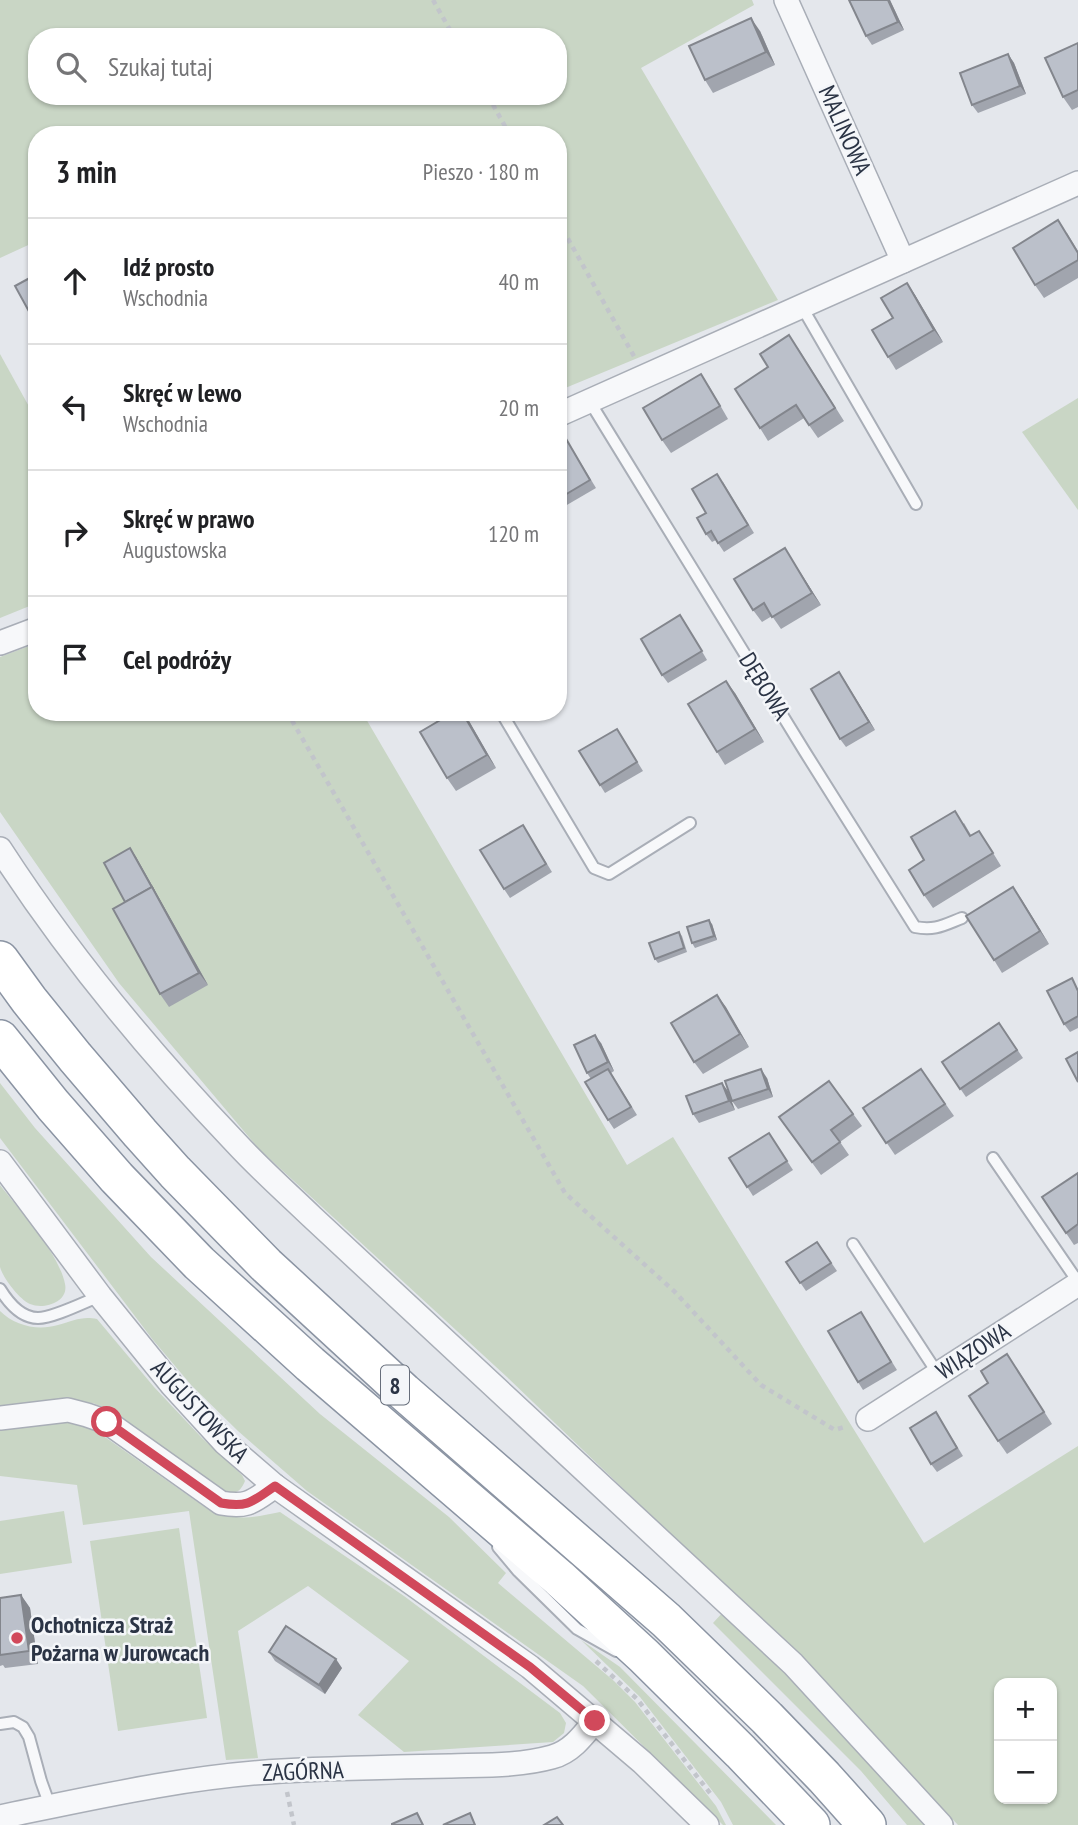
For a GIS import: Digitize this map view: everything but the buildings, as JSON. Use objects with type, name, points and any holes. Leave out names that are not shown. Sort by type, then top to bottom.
[{"type":"highway","name":"8","points":[[0,960],[75,1058],[175,1172],[265,1265],[404,1392],[666,1620],[767,1718],[867,1825]]},
{"type":"highway","name":"8","points":[[0,1039],[117,1178],[199,1263],[477,1515],[559,1578],[644,1656],[804,1817]]},
{"type":"highway","points":[[824,1777],[879,1825]]},
{"type":"street","name":"MALINOWA","points":[[786,0],[903,261]]},
{"type":"street","points":[[567,411],[1078,183]]},
{"type":"street","points":[[0,643],[28,632]]},
{"type":"street","points":[[0,849],[59,935],[113,1003],[236,1143],[312,1217],[793,1664],[941,1825]]},
{"type":"street","name":"AUGUSTOWSKA","points":[[0,1162],[100,1296],[172,1385],[225,1443],[275,1486],[530,1667],[642,1762],[707,1825]]},
{"type":"street","name":"WIĄZOWA","points":[[868,1419],[1078,1283]]},
{"type":"street","points":[[0,1418],[68,1410],[107,1422],[221,1503],[237,1506],[250,1503],[275,1486]]},
{"type":"street","name":"ZAGÓRNA","points":[[2,1819],[50,1806],[236,1774],[511,1764],[552,1758],[567,1752],[595,1721]]},
{"type":"lane","points":[[802,307],[916,505]]},
{"type":"lane","name":"DĘBOWA","points":[[590,402],[915,927],[935,929],[962,918]]},
{"type":"lane","points":[[506,721],[594,867],[608,874],[690,824]]},
{"type":"lane","points":[[993,1158],[1078,1283]]},
{"type":"lane","points":[[853,1244],[938,1374]]},
{"type":"lane","points":[[0,1289],[16,1309],[26,1316],[38,1318],[56,1314],[100,1296]]},
{"type":"lane","points":[[493,1540],[518,1571],[577,1629],[618,1652],[644,1656]]},
{"type":"lane","points":[[0,1724],[14,1722],[23,1727],[29,1737],[50,1806]]},
{"type":"path","points":[[433,0],[449,28]]},
{"type":"path","points":[[493,105],[505,126]]},
{"type":"path","points":[[567,237],[646,377]]},
{"type":"path","points":[[292,721],[565,1194],[674,1291],[761,1385],[835,1430],[868,1419]]},
{"type":"path","points":[[590,1655],[637,1699],[718,1804]]},
{"type":"path","points":[[282,1771],[294,1825]]},
{"type":"green space","points":[[0,0],[752,0],[754,5],[641,68],[778,300],[567,387],[567,126],[28,126],[28,245],[0,258]]},
{"type":"green space","points":[[0,354],[28,405],[28,607],[0,618]]},
{"type":"green space","points":[[1078,398],[1078,510],[1022,432]]},
{"type":"green space","points":[[28,646],[28,721],[367,721],[627,1165],[673,1137],[924,1543],[1078,1446],[1078,1825],[958,1825],[810,1668],[507,1377],[259,1149],[119,983],[0,812],[0,657]]},
{"type":"green space","points":[[0,1083],[35,1128],[151,1257],[320,1414],[449,1517],[506,1573],[498,1583],[635,1702],[716,1806],[726,1825],[583,1686],[307,1491],[238,1431],[192,1386],[153,1340],[0,1138]]},
{"type":"green space","points":[[0,1185],[38,1233],[61,1272],[65,1290],[63,1296],[54,1303],[42,1306],[30,1304],[12,1288],[2,1272]]},
{"type":"green space","points":[[0,1311],[20,1324],[35,1327],[97,1319],[154,1387],[202,1438],[242,1475],[245,1481],[240,1490],[226,1493],[112,1411],[93,1403],[57,1402],[0,1408]]},
{"type":"green space","points":[[72,1423],[92,1428],[209,1510],[228,1516],[244,1517],[280,1512],[404,1596],[560,1713],[566,1723],[564,1733],[553,1742],[404,1752],[358,1715],[409,1661],[308,1586],[238,1631],[258,1758],[226,1760],[189,1511],[83,1525],[77,1485],[0,1476],[0,1429]]},
{"type":"green space","points":[[64,1511],[72,1563],[0,1574],[0,1521]]},
{"type":"green space","points":[[179,1528],[207,1718],[118,1731],[90,1541]]},
{"type":"green space","points":[[724,1611],[797,1683],[931,1825],[907,1825],[861,1771],[713,1623]]},
{"type":"green space","points":[[581,1640],[620,1667],[776,1825],[733,1825],[721,1802],[640,1697]]},
{"type":"place","name":"Ochotnicza Straż Pożarna w Jurowcach","points":[[17,1638]]},
{"type":"route","points":[[107,1422],[221,1503],[237,1506],[250,1503],[275,1486],[530,1667],[595,1721]]}]
